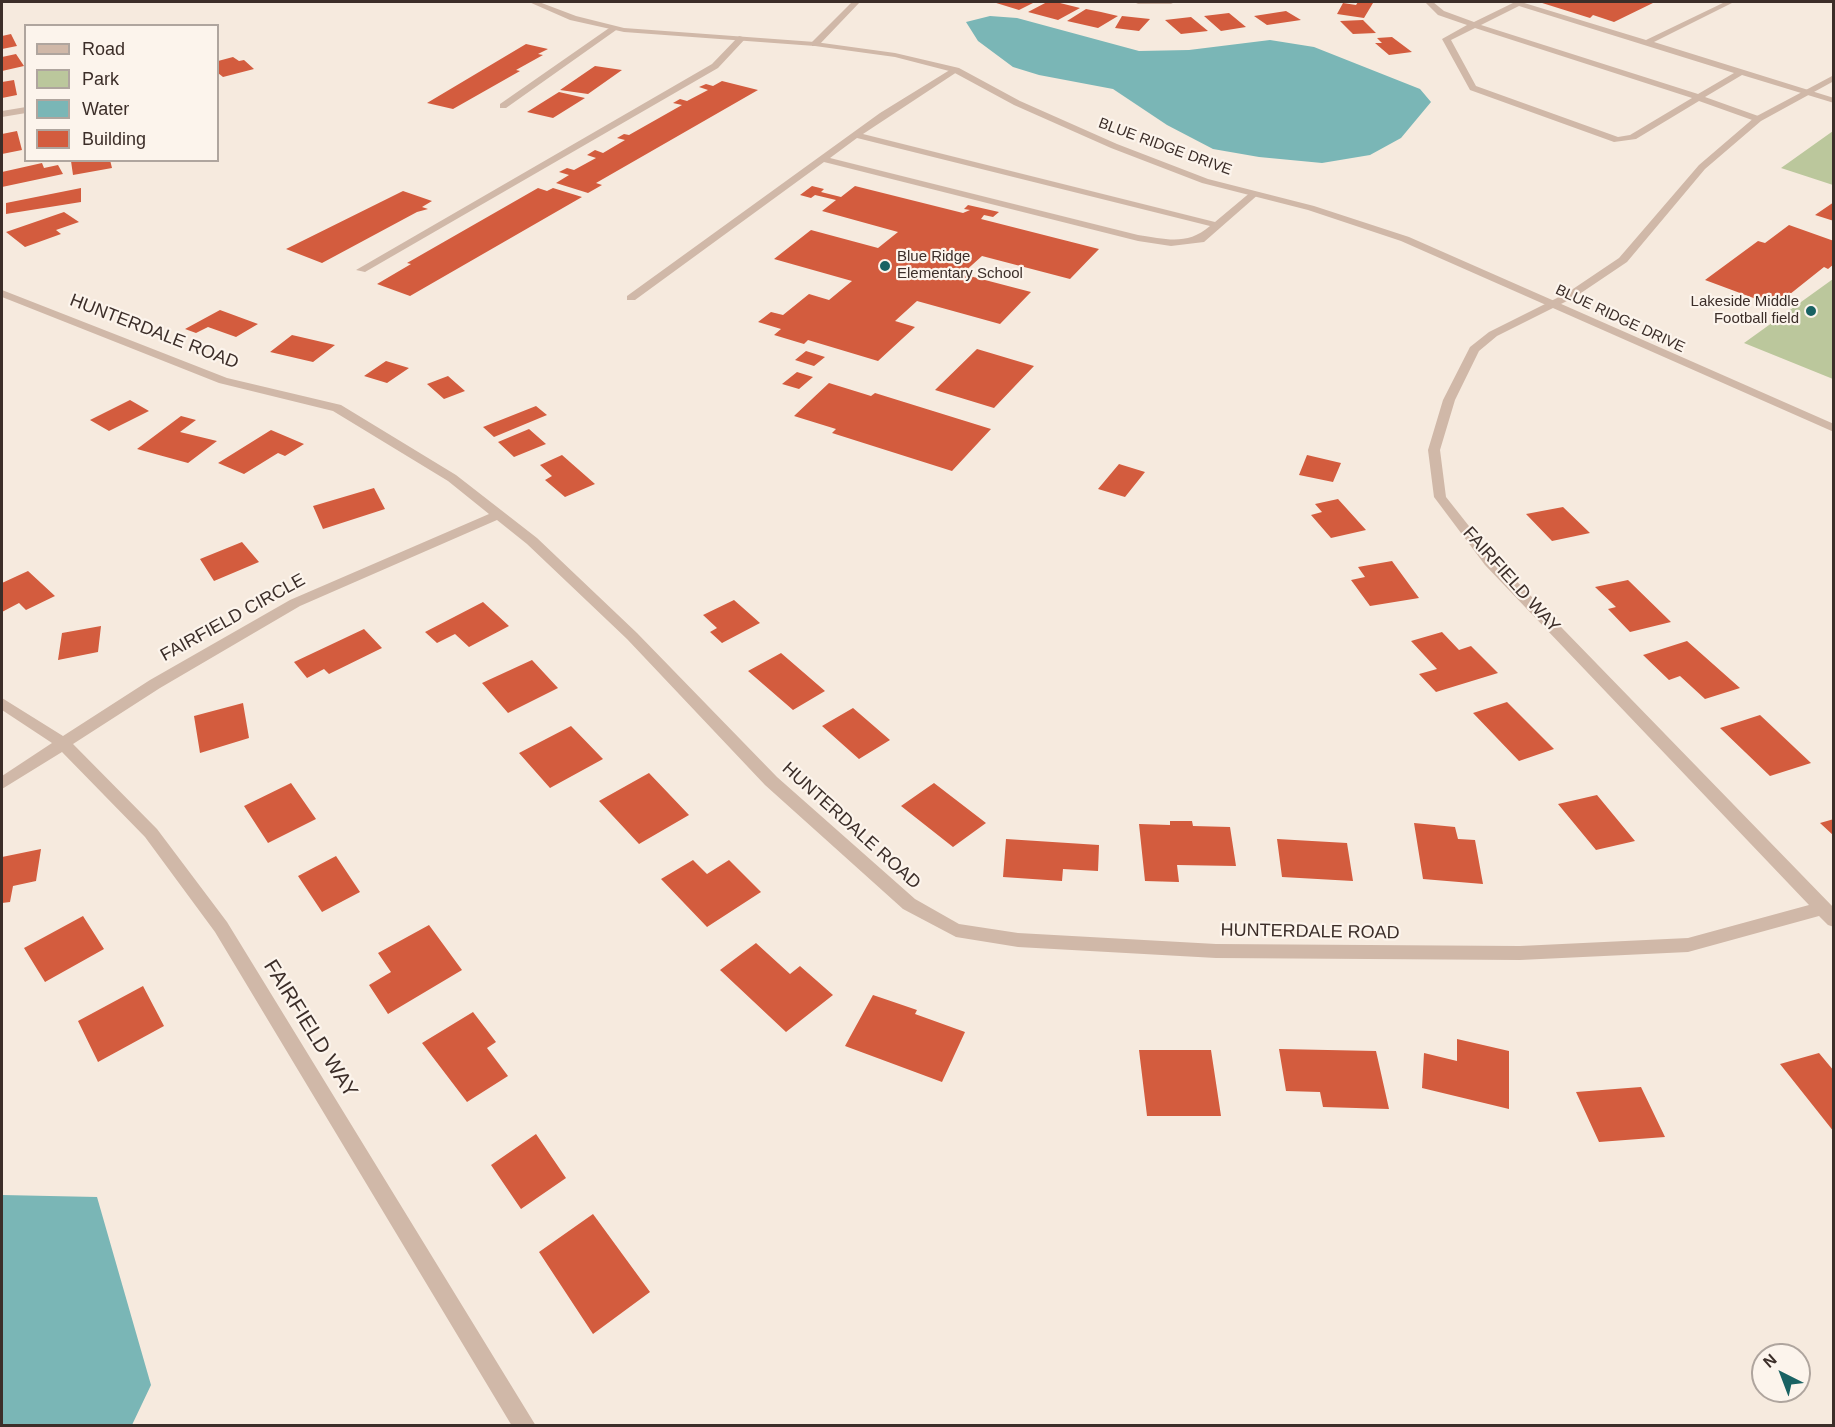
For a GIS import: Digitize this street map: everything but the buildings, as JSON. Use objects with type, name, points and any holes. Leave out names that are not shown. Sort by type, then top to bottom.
[{"type":"street","name":"BLUE RIDGE DRIVE","points":[[533,2],[573,18],[615,28],[815,44],[896,55],[956,70],[1017,103],[1114,146],[1205,181],[1311,208],[1405,239],[1833,429]]},
{"type":"street","points":[[815,44],[856,2]]},
{"type":"street","points":[[1138,2],[1171,2]]},
{"type":"street","points":[[1430,2],[1441,13],[1474,25],[1758,119]]},
{"type":"street","points":[[1647,43],[1730,2]]},
{"type":"street","points":[[1741,72],[1633,137],[1617,140],[1473,88],[1446,39],[1518,3],[1741,72],[1806,93],[1833,101]]},
{"type":"street","points":[[503,106],[615,28]]},
{"type":"street","points":[[361,270],[715,66],[741,38]]},
{"type":"street","points":[[631,298],[856,135],[956,70]]},
{"type":"street","name":"FAIRFIELD WAY","points":[[1833,77],[1758,119],[1702,167],[1623,260],[1571,295],[1493,334],[1474,349],[1449,400],[1434,450],[1440,496],[1490,562],[1833,920]]},
{"type":"street","points":[[2,114],[24,110]]},
{"type":"street","points":[[856,135],[1218,225]]},
{"type":"street","points":[[824,159],[1138,238],[1171,243],[1200,240],[1255,193]]},
{"type":"street","name":"HUNTERDALE ROAD","points":[[2,293],[223,381],[337,408],[453,478],[532,541],[632,636],[771,781],[909,904],[956,930],[1018,940],[1216,951],[1520,953],[1688,945],[1822,908]]},
{"type":"street","name":"FAIRFIELD CIRCLE","points":[[2,783],[155,684],[296,603],[499,514]]},
{"type":"street","name":"FAIRFIELD WAY","points":[[2,703],[64,744],[151,833],[221,927],[525,1425]]},
{"type":"green space","points":[[1833,131],[1833,185],[1781,168]]},
{"type":"green space","name":"Lakeside Middle Football field","points":[[1833,279],[1833,379],[1744,343]]},
{"type":"water","points":[[990,16],[1017,18],[1139,51],[1189,50],[1270,40],[1314,47],[1420,89],[1431,102],[1401,138],[1370,155],[1322,163],[1259,157],[1213,149],[1167,125],[1113,89],[1039,75],[1013,67],[978,41],[966,22]]},
{"type":"water","points":[[2,1195],[97,1197],[151,1385],[132,1425],[2,1425]]},
{"type":"place","name":"Blue Ridge Elementary School","points":[[885,266]]},
{"type":"place","name":"Lakeside Middle Football field","points":[[1811,311]]}]
